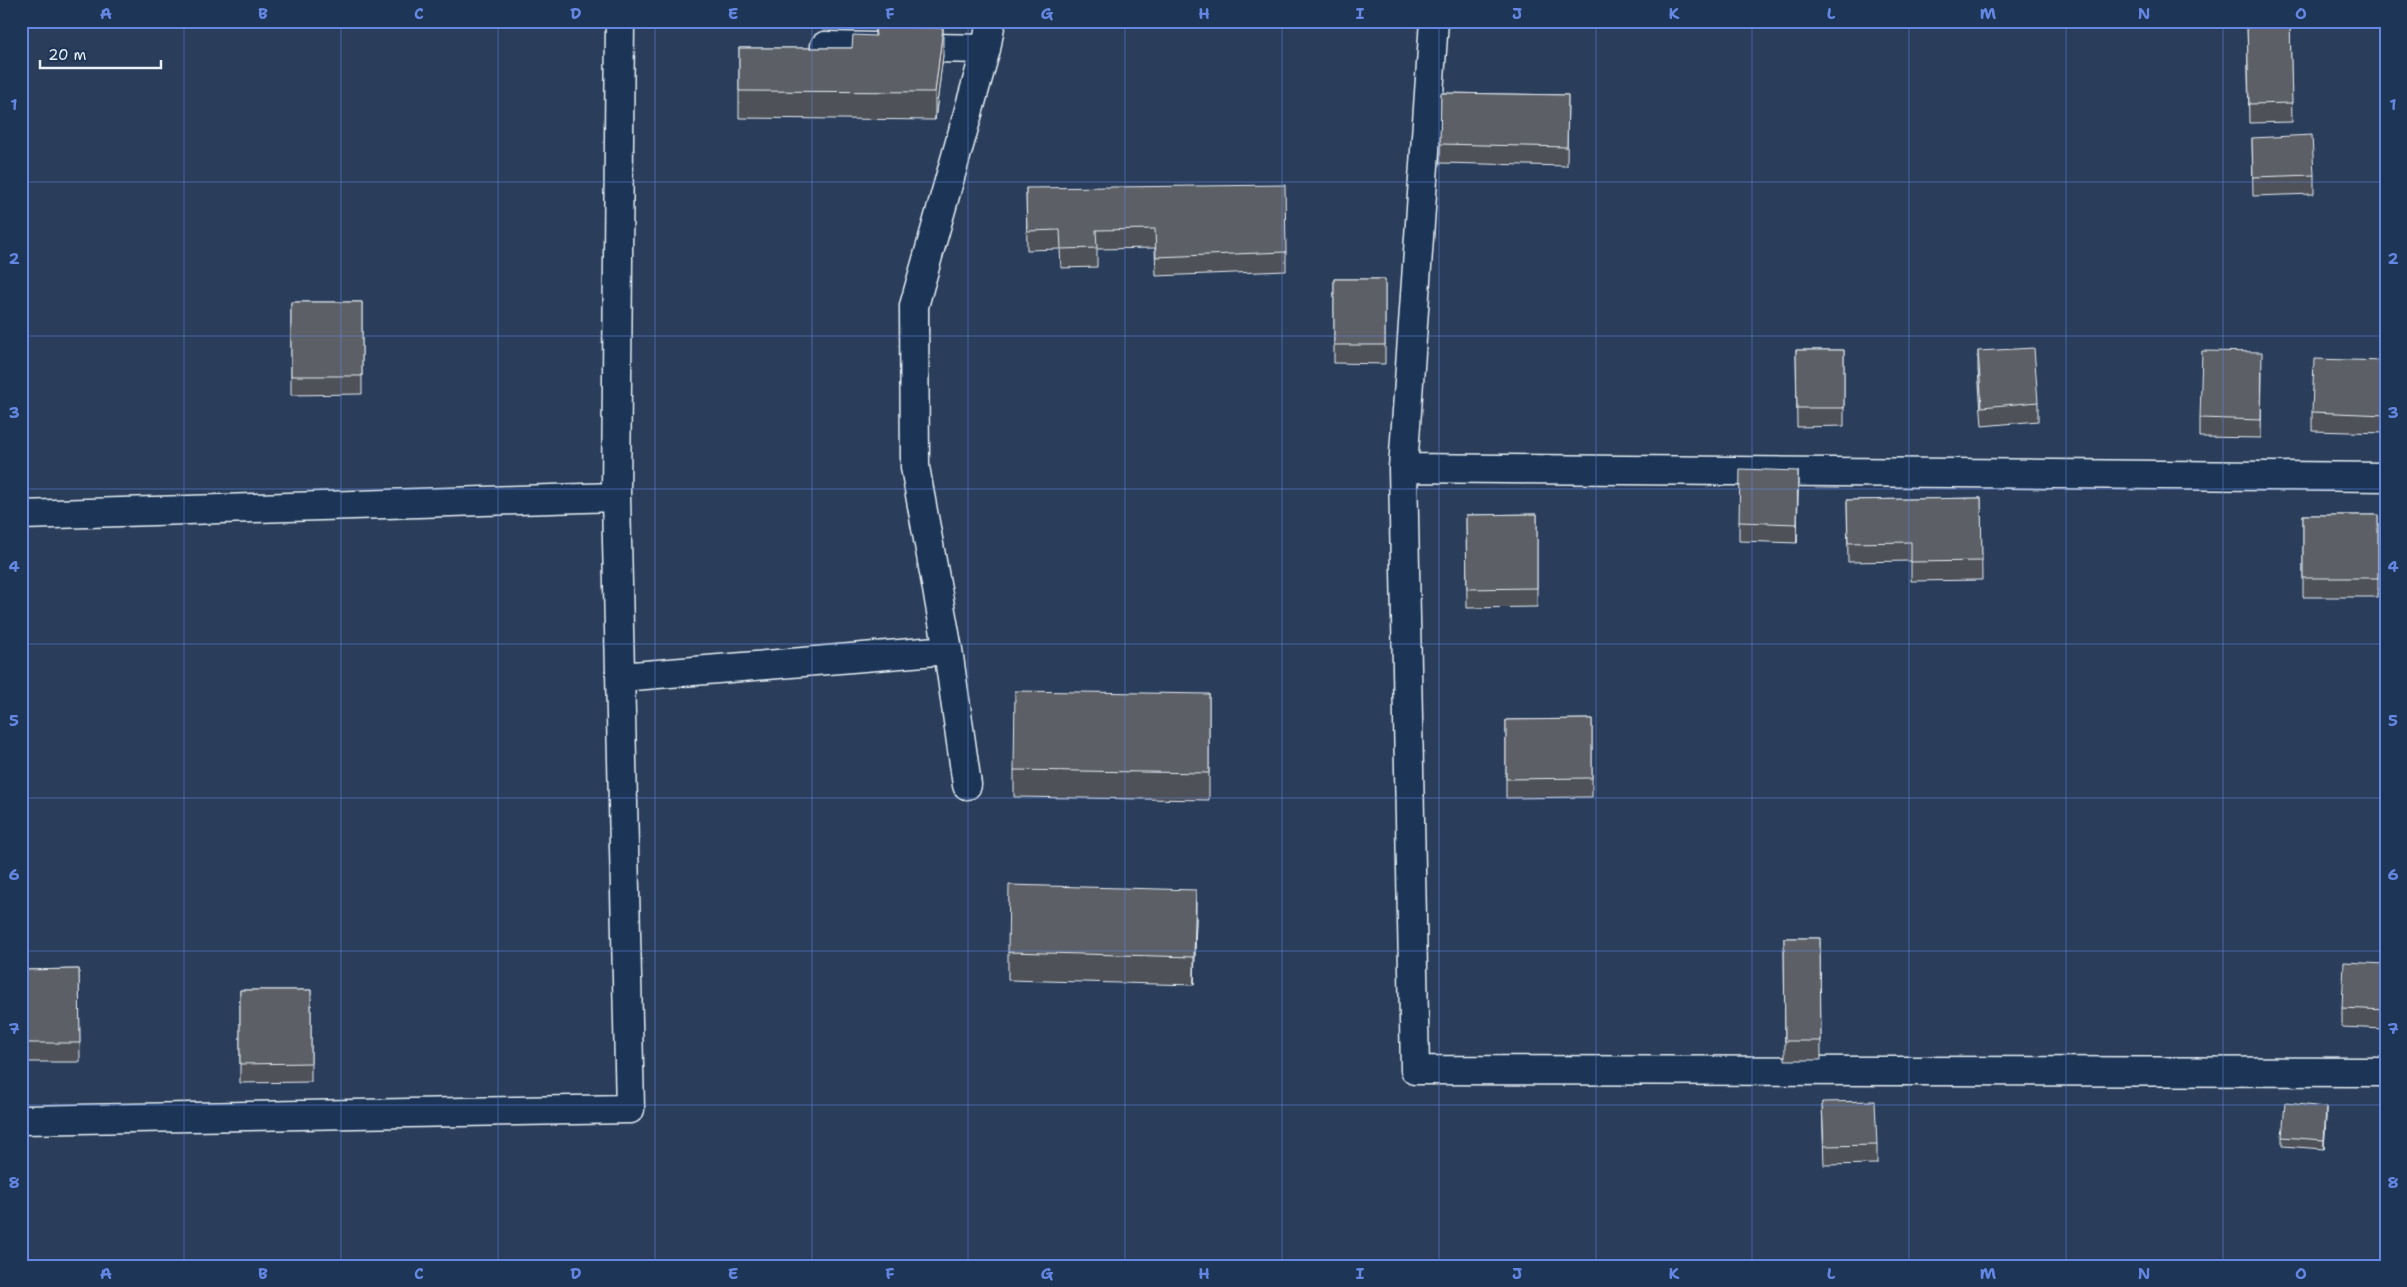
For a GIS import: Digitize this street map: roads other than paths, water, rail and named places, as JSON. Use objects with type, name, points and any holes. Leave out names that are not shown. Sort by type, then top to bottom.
[{"type":"street","points":[[21,1120],[630,1109],[616,497],[620,21]]},
{"type":"street","points":[[967,785],[948,650],[915,467],[914,306],[986,49],[991,21]]},
{"type":"street","points":[[1434,21],[1403,468],[1415,1070],[2386,1072]]},
{"type":"street","points":[[824,46],[986,49]]},
{"type":"street","points":[[1403,468],[2386,477]]},
{"type":"street","points":[[21,515],[616,497]]},
{"type":"street","points":[[621,677],[948,650]]}]
